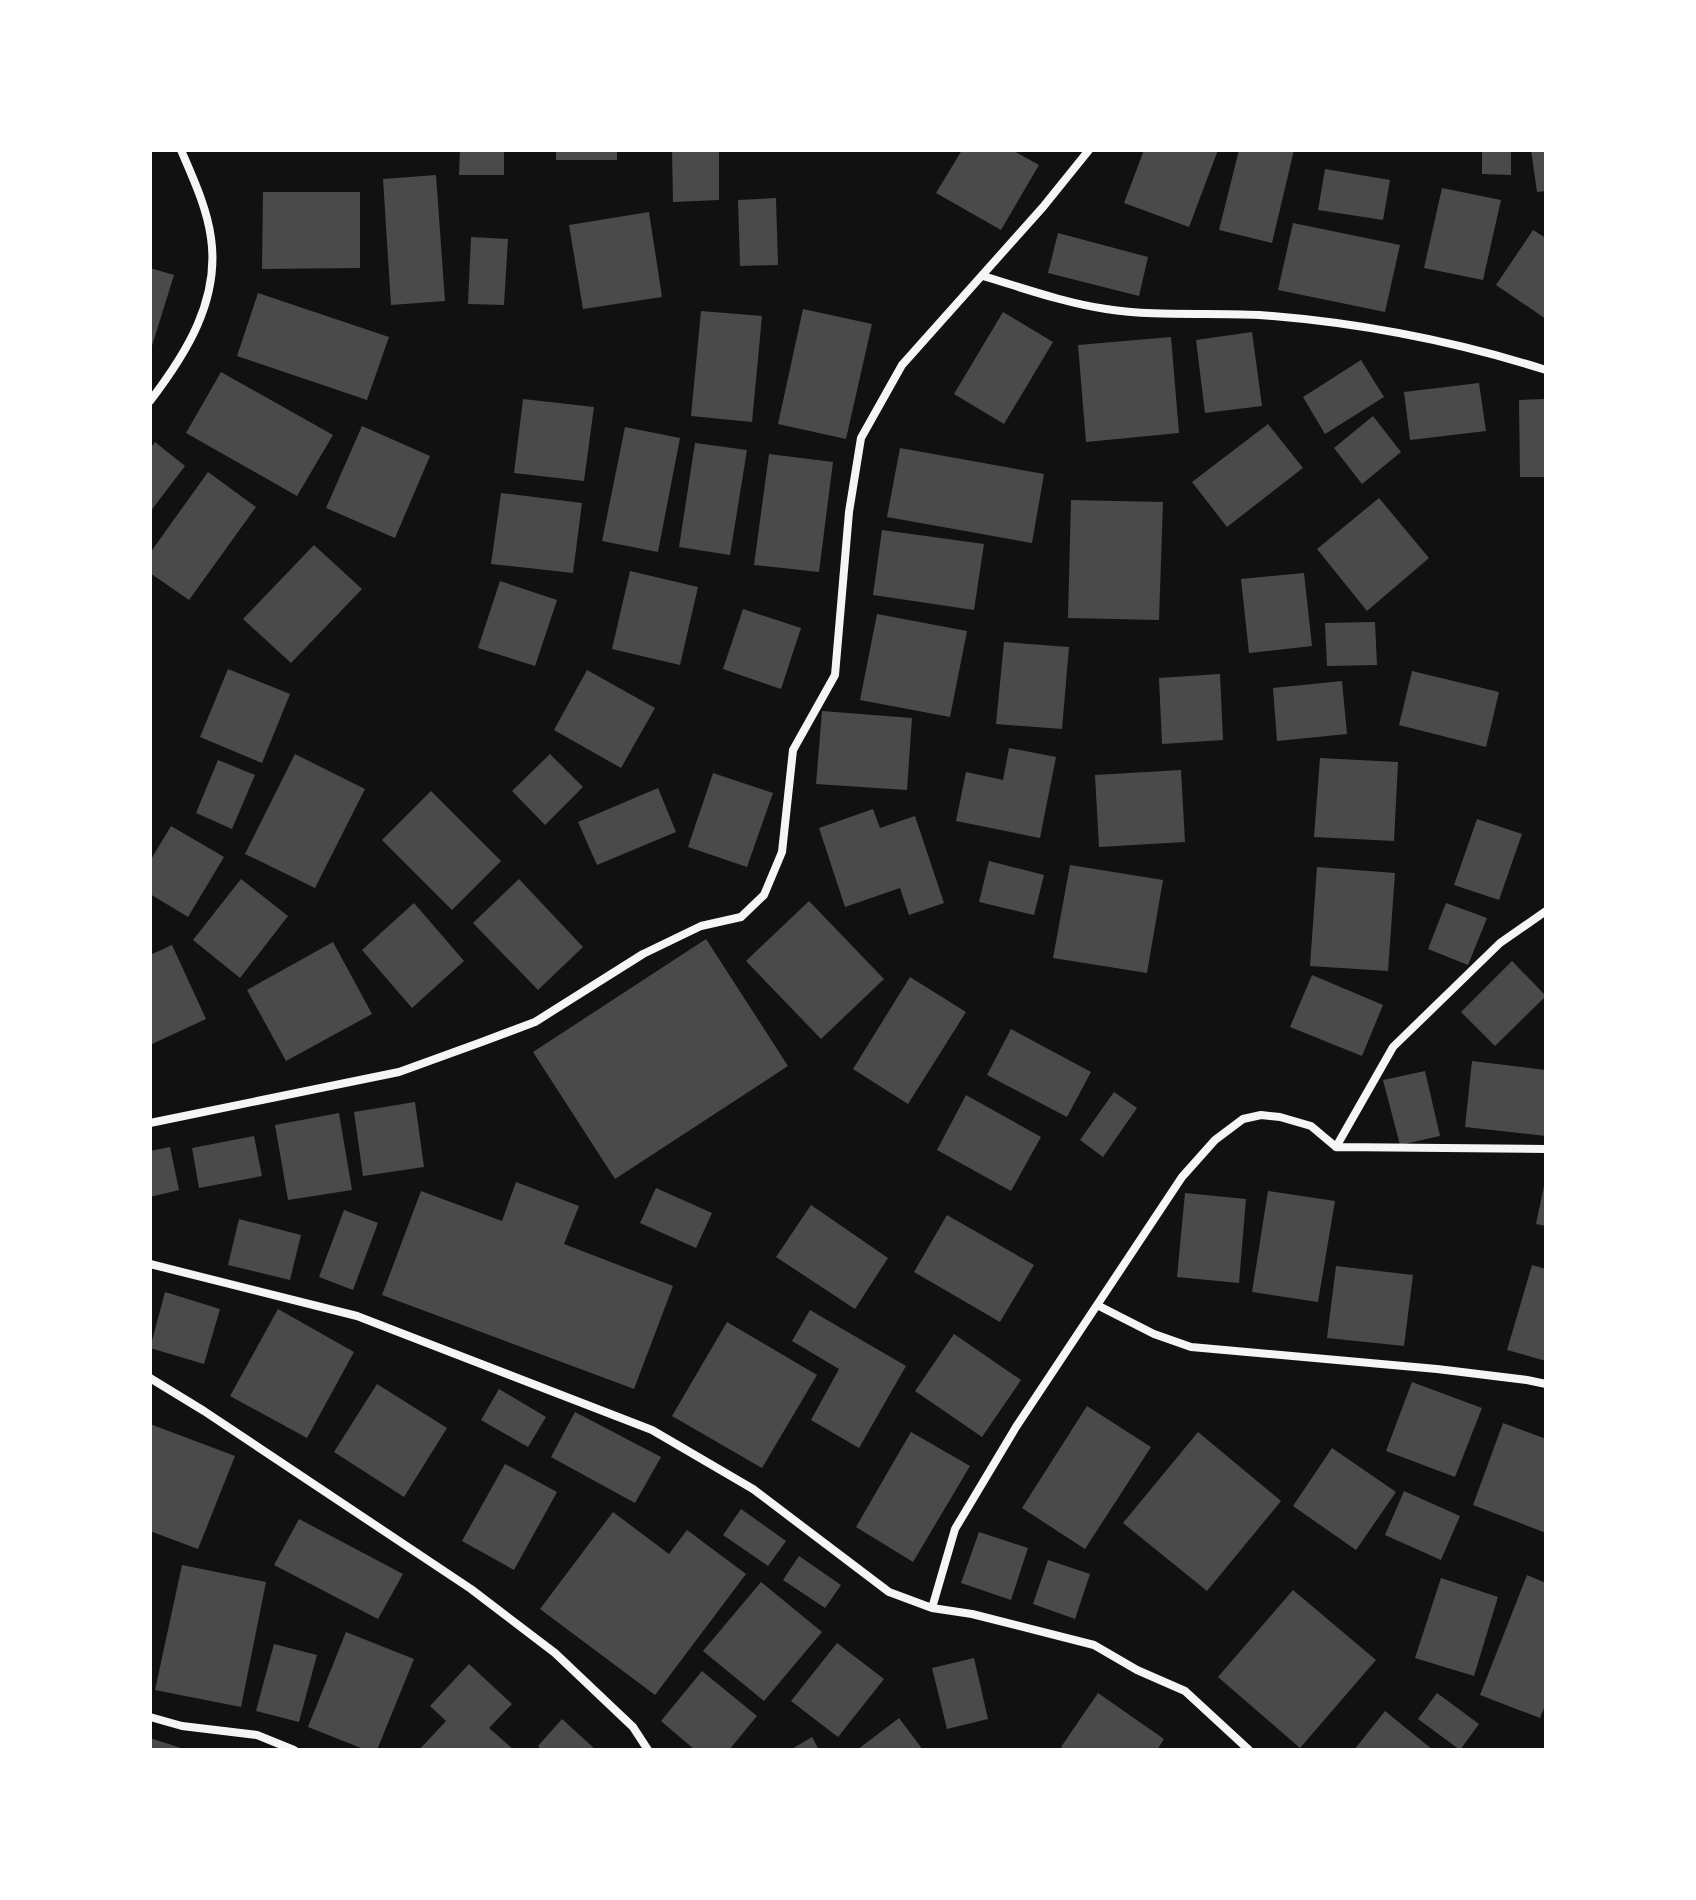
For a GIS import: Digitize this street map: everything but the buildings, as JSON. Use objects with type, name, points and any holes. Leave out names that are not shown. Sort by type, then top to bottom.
[{"type":"street","points":[[150,401],[191,341],[211,289],[211,238],[196,186],[181,150]]},
{"type":"street","points":[[150,1123],[399,1072],[479,1043],[535,1022],[643,954],[701,926],[741,917],[764,895],[782,852],[793,750],[835,675],[849,512],[861,438],[902,365],[983,276],[1089,150]]},
{"type":"street","points":[[983,276],[1106,309],[1258,315],[1339,323],[1438,342],[1546,370]]},
{"type":"street","points":[[1336,1147],[1393,1047],[1500,943],[1546,911]]},
{"type":"street","points":[[932,1608],[955,1529],[1016,1427],[1182,1177],[1215,1140],[1243,1119],[1261,1115],[1311,1126],[1336,1147],[1546,1149]]},
{"type":"street","points":[[150,1264],[357,1316],[652,1430],[753,1489],[889,1592],[932,1608],[972,1614],[1094,1645],[1137,1670],[1185,1691],[1249,1750]]},
{"type":"street","points":[[1097,1305],[1154,1334],[1191,1347],[1437,1369],[1546,1384]]},
{"type":"street","points":[[150,1378],[471,1589],[555,1653],[633,1727],[648,1750]]},
{"type":"street","points":[[150,1717],[182,1726],[257,1735],[294,1750]]}]
